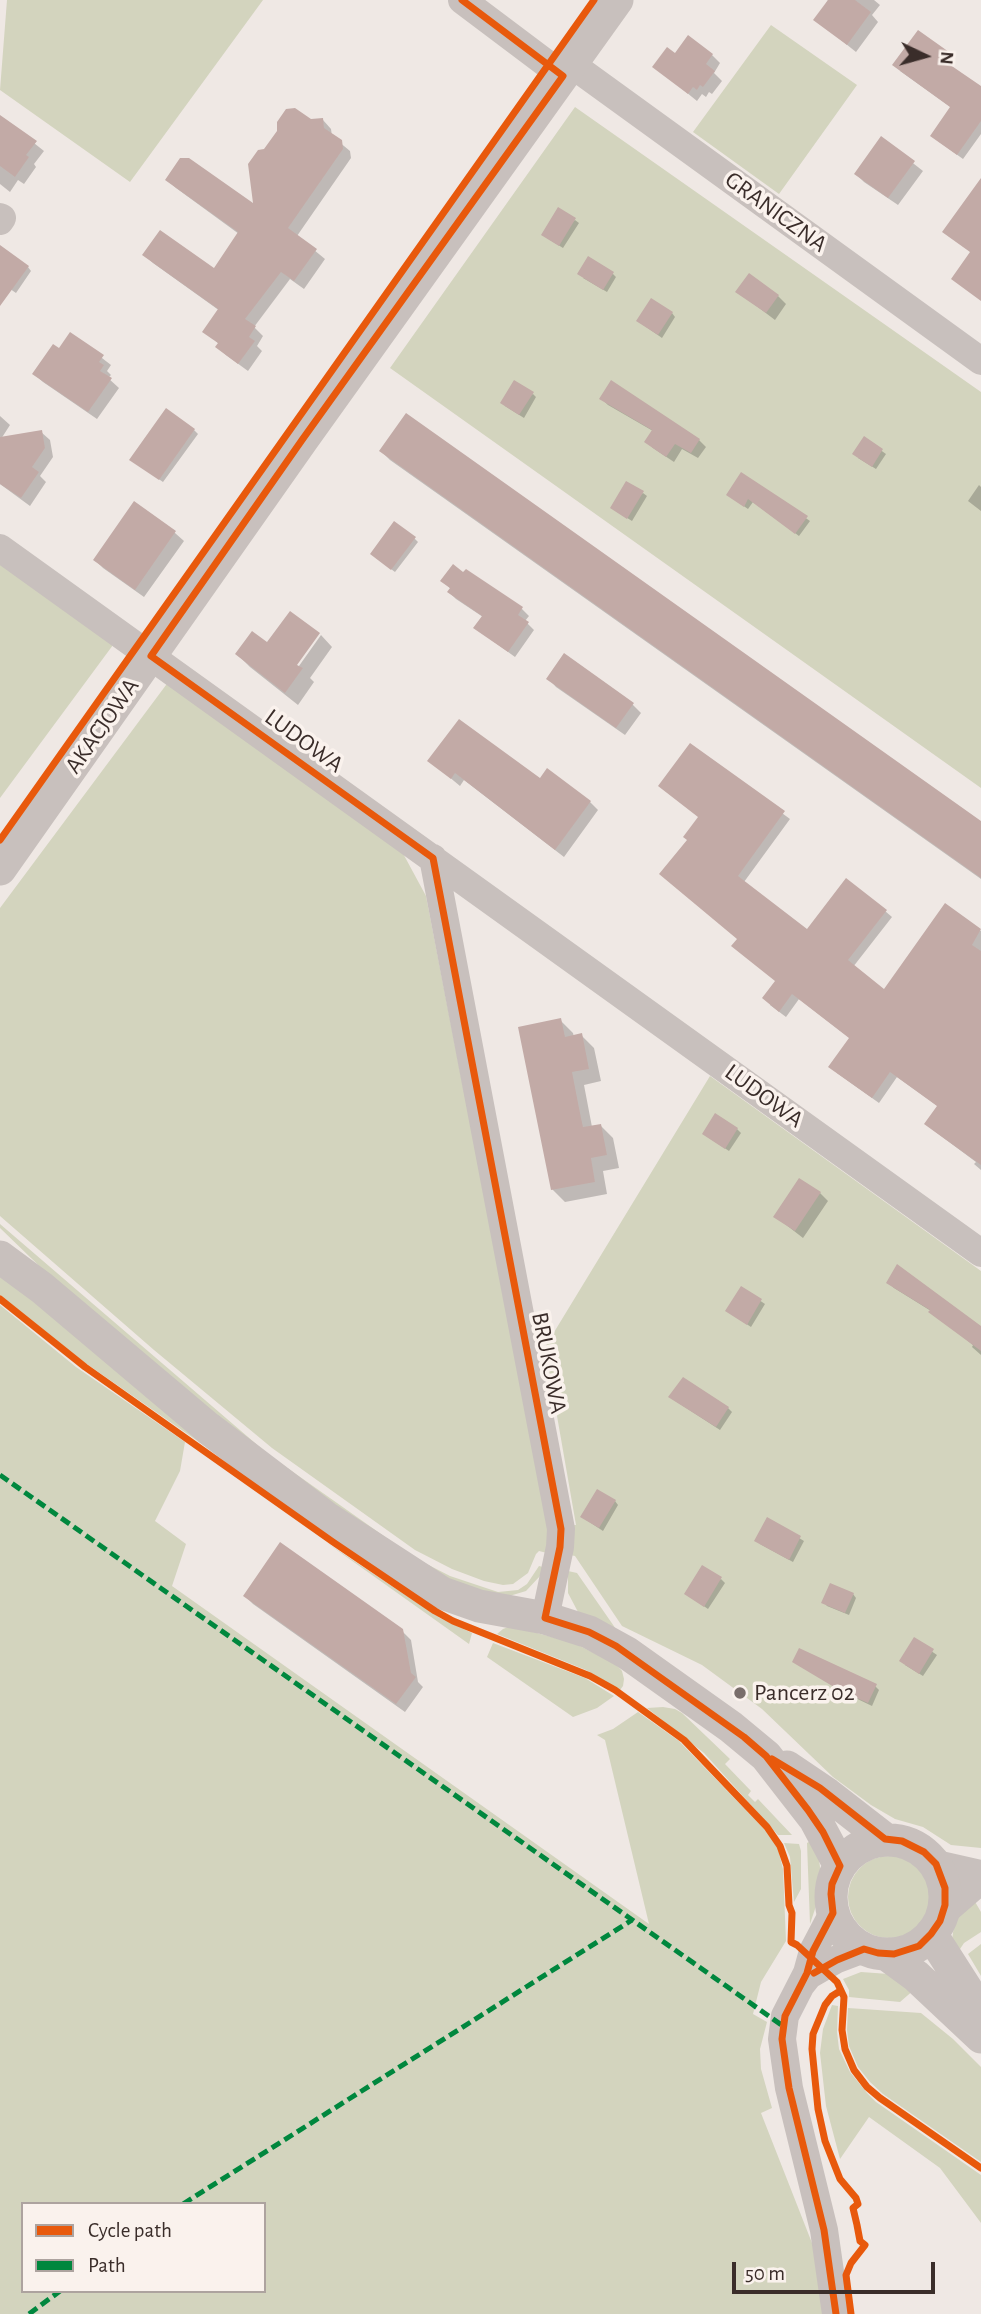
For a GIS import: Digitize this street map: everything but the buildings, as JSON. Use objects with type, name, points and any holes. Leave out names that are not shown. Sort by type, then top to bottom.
[{"type":"street","name":"GRANICZNA","points":[[462,0],[567,70],[981,361]]},
{"type":"street","name":"AKACJOWA","points":[[0,869],[302,440],[617,0]]},
{"type":"street","name":"LUDOWA","points":[[0,548],[981,1252]]},
{"type":"street","name":"BRUKOWA","points":[[433,858],[561,1529],[560,1547],[545,1618]]},
{"type":"street","points":[[0,1244],[42,1288]]},
{"type":"street","points":[[0,1258],[42,1288],[208,1428],[325,1517],[442,1593],[479,1606],[545,1618],[589,1632],[616,1646],[731,1727],[766,1756],[820,1788],[885,1839]]},
{"type":"street","points":[[766,1756],[815,1819],[840,1866]]},
{"type":"street","points":[[981,2012],[937,1924],[945,1888],[936,1864],[910,1843],[885,1839],[856,1849],[840,1866],[832,1884],[833,1913],[845,1934],[916,1976],[981,2038]]},
{"type":"street","points":[[936,1864],[981,1874]]},
{"type":"street","points":[[801,1985],[809,1975],[835,1961],[875,1952],[911,1949],[981,1880]]},
{"type":"street","points":[[833,1913],[785,2016],[782,2039],[783,2055],[824,2230],[836,2314]]},
{"type":"green space","points":[[7,0],[263,0],[130,182],[0,90]]},
{"type":"green space","points":[[771,25],[857,85],[779,194],[693,132]]},
{"type":"green space","points":[[575,107],[981,392],[981,788],[390,368]]},
{"type":"green space","points":[[0,561],[113,645],[0,798]]},
{"type":"green space","points":[[169,681],[399,846],[426,896],[550,1534],[547,1553],[539,1551],[528,1573],[513,1584],[484,1581],[452,1569],[415,1550],[272,1448],[0,1216],[0,908]]},
{"type":"green space","points":[[710,1076],[981,1271],[981,1848],[951,1845],[923,1827],[895,1819],[871,1805],[833,1777],[762,1709],[702,1665],[622,1626],[575,1556],[570,1555],[571,1525],[576,1525],[545,1347]]},
{"type":"green space","points":[[0,1224],[269,1455],[415,1558],[450,1576],[498,1592],[518,1590],[527,1584],[539,1566],[543,1567],[540,1576],[526,1591],[506,1597],[440,1577],[290,1476],[62,1288],[0,1228]]},
{"type":"green space","points":[[0,1269],[209,1449],[84,1362],[0,1295]]},
{"type":"green space","points":[[0,1305],[76,1367],[185,1442],[180,1471],[155,1521],[186,1544],[172,1586],[649,1924],[605,1740],[597,1735],[613,1729],[638,1712],[679,1741],[770,1835],[778,1849],[783,1869],[786,1941],[761,1982],[753,2014],[767,2022],[760,2049],[761,2069],[772,2108],[761,2113],[821,2266],[828,2314],[0,2314]]},
{"type":"green space","points":[[327,1543],[440,1618],[472,1633],[469,1644]]},
{"type":"green space","points":[[568,1571],[577,1573],[618,1632],[578,1612],[568,1593]]},
{"type":"green space","points":[[511,1626],[574,1643],[616,1664],[622,1671],[623,1686],[620,1690],[586,1670],[497,1634]]},
{"type":"green space","points":[[493,1643],[585,1678],[614,1696],[597,1708],[573,1717],[487,1657]]},
{"type":"green space","points":[[663,1707],[682,1713],[730,1759],[725,1764],[751,1791],[748,1795],[755,1802],[758,1799],[792,1835],[778,1835],[704,1753],[647,1708]]},
{"type":"green space","points":[[812,1840],[821,1874],[818,1900],[810,1924],[807,1843]]},
{"type":"green space","points":[[784,1843],[799,1844],[801,1851],[801,1889],[794,1902],[790,1857]]},
{"type":"green space","points":[[889,1856],[905,1859],[918,1868],[927,1881],[930,1897],[927,1913],[918,1926],[905,1935],[889,1938],[873,1935],[860,1926],[851,1913],[848,1897],[851,1881],[860,1868],[873,1859]]},
{"type":"green space","points":[[974,1900],[981,1912],[981,1932],[964,1943],[956,1955],[952,1940],[955,1918]]},
{"type":"green space","points":[[981,1944],[981,1976],[968,1954]]},
{"type":"green space","points":[[861,1972],[889,1974],[915,1989],[900,2002],[849,1997],[849,1990],[843,1979]]},
{"type":"green space","points":[[832,2005],[838,2006],[839,2049],[850,2072],[867,2093],[981,2175],[981,2223],[940,2168],[869,2117],[840,2159],[826,2106],[820,2053],[823,2029]]},
{"type":"green space","points":[[848,2008],[921,2013],[981,2067],[981,2162],[883,2094],[870,2082],[858,2067],[849,2046]]},
{"type":"marked path","points":[[0,1475],[783,2026]]},
{"type":"marked path","points":[[186,2202],[632,1920]]},
{"type":"marked path","points":[[29,2314],[57,2293]]},
{"type":"cycle path","points":[[462,0],[563,76],[151,656],[433,858],[561,1529],[560,1547],[545,1618],[589,1632],[616,1646],[744,1737],[766,1756],[808,1810],[823,1832],[840,1866],[832,1884],[833,1913],[785,2016],[782,2039],[789,2088],[824,2230],[836,2314]]},
{"type":"cycle path","points":[[0,840],[594,0]]},
{"type":"cycle path","points":[[0,1299],[85,1367],[435,1611],[453,1621],[590,1676],[615,1690],[684,1740],[767,1827],[780,1846],[787,1866],[789,1905],[792,1913],[791,1942],[837,1982],[844,1997],[842,2030],[845,2049],[854,2070],[880,2098],[981,2168]]},
{"type":"cycle path","points":[[772,1759],[820,1788],[885,1839],[902,1841],[924,1852],[936,1864],[945,1888],[945,1905],[940,1921],[919,1946],[894,1954],[864,1949],[814,1973]]},
{"type":"cycle path","points":[[840,1991],[825,2005],[813,2034],[812,2049],[818,2109],[825,2141],[840,2179],[856,2198],[858,2204],[853,2208],[860,2241],[865,2245],[851,2263],[846,2275],[851,2314]]},
{"type":"place","name":"Pancerz 02","points":[[740,1693]]}]
